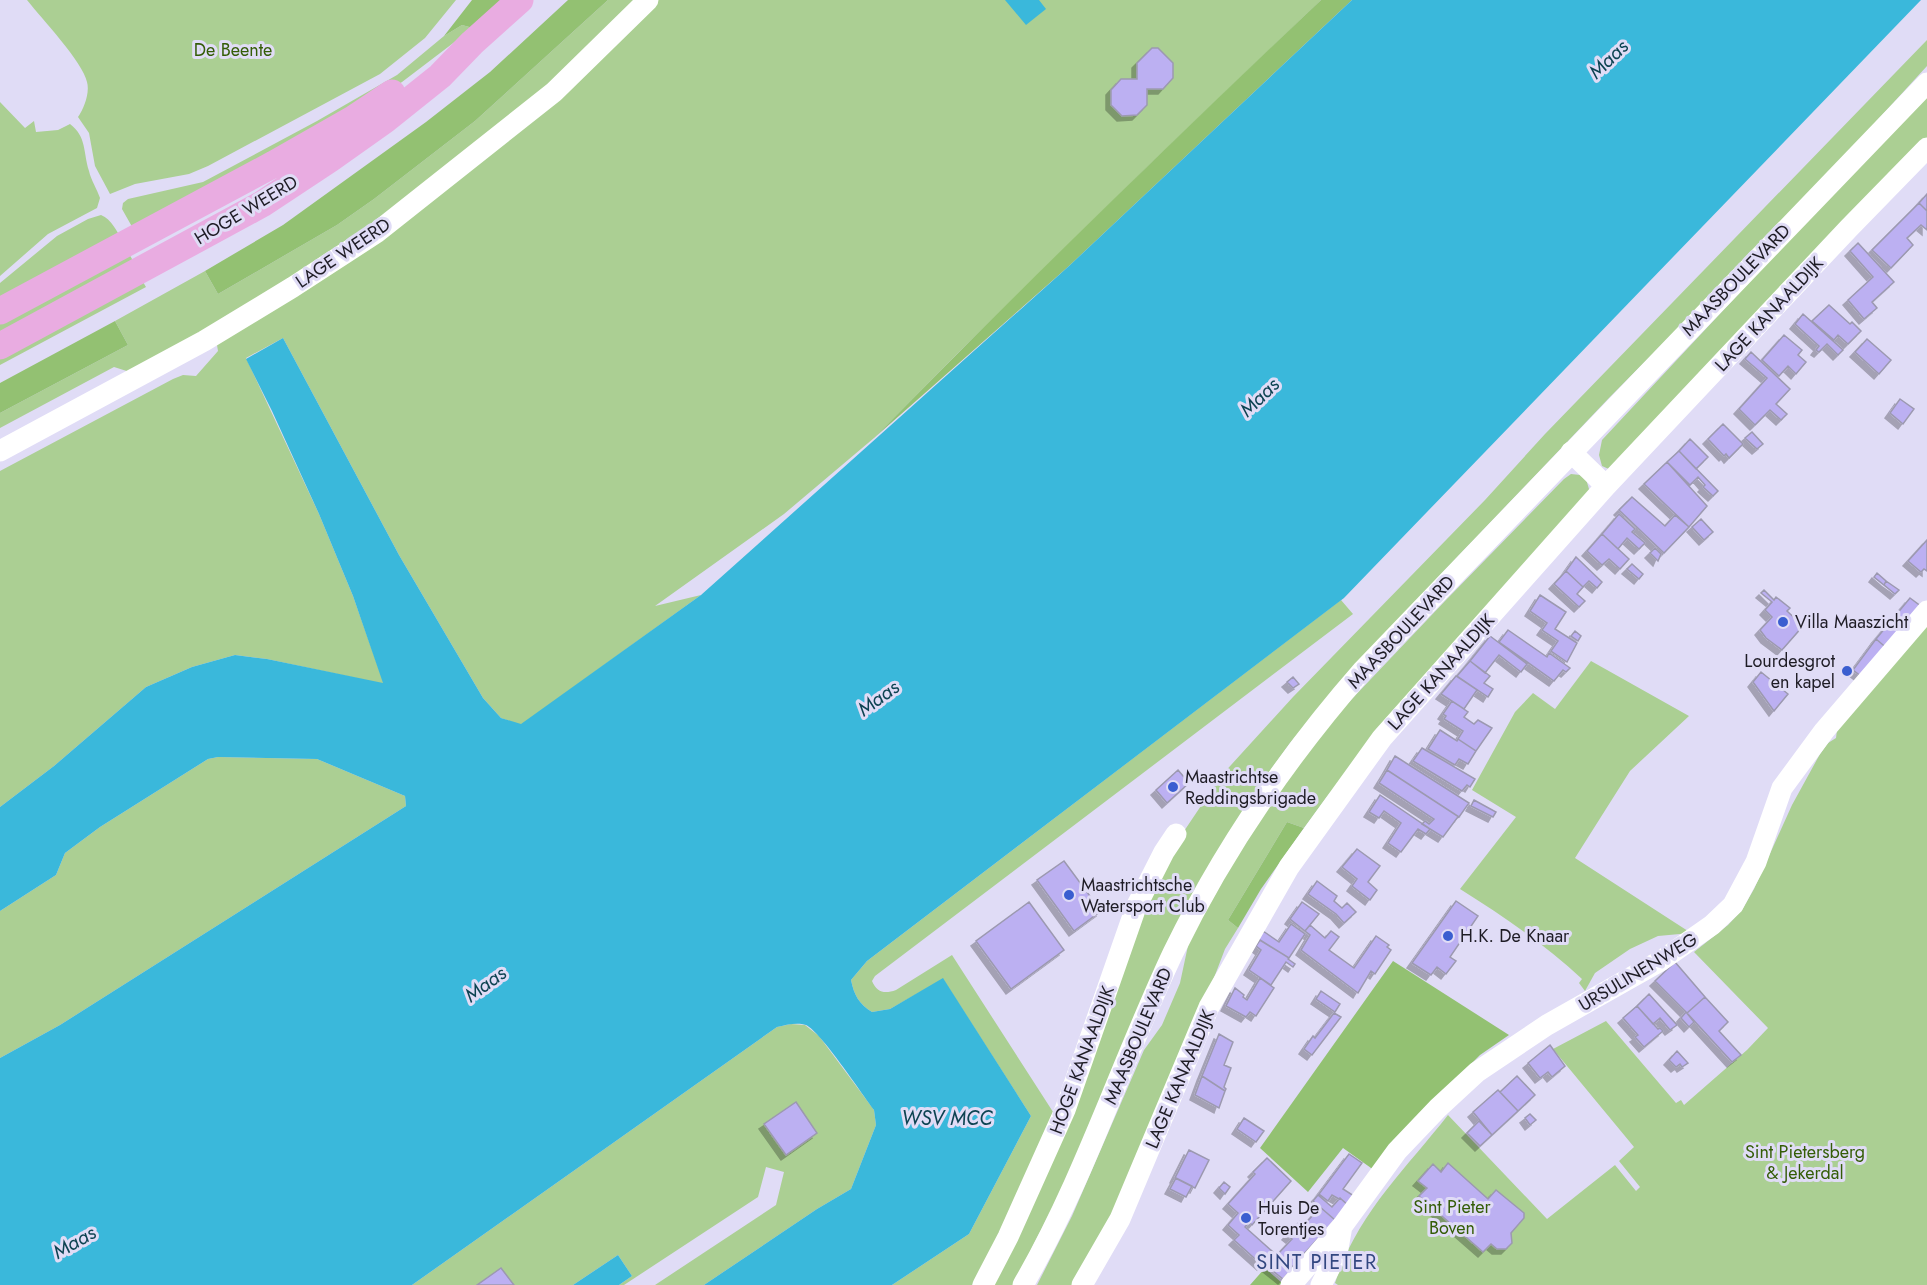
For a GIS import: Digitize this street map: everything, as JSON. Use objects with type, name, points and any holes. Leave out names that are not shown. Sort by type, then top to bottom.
[{"type":"main road","name":"HOGE WEERD","points":[[0,346],[262,204],[330,159],[412,100],[441,76],[520,0]]},
{"type":"main road","name":"HOGE WEERD","points":[[0,310],[274,164],[353,119],[432,67],[472,44]]},
{"type":"street","name":"LAGE WEERD","points":[[0,451],[204,341],[376,233],[554,92],[648,0]]},
{"type":"street","name":"MAASBOULEVARD","points":[[1023,1285],[1065,1203],[1172,955],[1205,892],[1260,799],[1304,740],[1363,670],[1927,83]]},
{"type":"street","name":"LAGE KANAALDIJK","points":[[1082,1285],[1120,1219],[1209,1007],[1289,867],[1382,738],[1606,486],[1927,148]]},
{"type":"street","points":[[1571,452],[1606,486]]},
{"type":"street","name":"URSULINENWEG","points":[[1291,1285],[1342,1225],[1397,1151],[1477,1072],[1547,1025],[1671,954],[1712,926],[1734,905],[1756,862],[1782,788],[1824,731],[1927,611]]},
{"type":"street","name":"HOGE KANAALDIJK","points":[[983,1285],[1008,1237],[1065,1110],[1137,907],[1164,852],[1176,834]]},
{"type":"street","points":[[1322,1285],[1337,1254],[1342,1225]]},
{"type":"green space","name":"De Beente","points":[[27,0],[456,0],[425,38],[380,74],[208,166],[189,174],[135,184],[110,194],[95,166],[89,133],[78,117],[88,91],[84,74],[70,52]]},
{"type":"green space","points":[[472,0],[505,0],[473,28],[462,25],[444,36]]},
{"type":"green space","points":[[568,0],[608,0],[475,121],[374,199],[337,225],[218,294],[205,271],[283,225],[426,122],[490,72]]},
{"type":"green space","points":[[608,0],[1321,0],[1147,167],[874,438],[784,514],[655,606],[701,595],[521,725],[501,718],[483,698],[399,555],[283,338],[246,358],[319,514],[353,596],[384,684],[267,659],[235,655],[192,667],[146,687],[54,766],[0,807],[0,471],[173,379],[183,375],[196,376],[218,351],[217,345],[133,373],[114,367],[0,428],[0,413],[128,345],[115,321],[205,271],[218,294],[337,225],[475,121]]},
{"type":"green space","points":[[1321,0],[1352,0],[1069,266],[874,438],[1096,217]]},
{"type":"green space","points":[[462,25],[473,28],[402,82],[322,130],[135,232],[122,209],[123,203],[128,199],[203,182],[397,75],[444,36]]},
{"type":"green space","points":[[1927,40],[1927,66],[1797,208],[1608,399],[1365,654],[1290,743],[1227,838],[1065,1183],[1013,1285],[984,1285],[1145,902],[1170,852],[1221,776],[1293,697],[1485,500],[1545,434]]},
{"type":"green space","points":[[1927,96],[1927,153],[1611,470],[1602,466],[1599,455],[1602,440]]},
{"type":"green space","points":[[0,102],[25,128],[34,121],[36,132],[58,130],[70,124],[82,140],[90,174],[100,198],[97,208],[48,234],[0,276]]},
{"type":"green space","points":[[101,215],[111,222],[122,240],[0,304],[0,283],[57,236],[88,219]]},
{"type":"green space","points":[[127,250],[137,268],[0,339],[0,316]]},
{"type":"green space","points":[[140,277],[146,287],[0,365],[0,353]]},
{"type":"green space","points":[[115,321],[128,345],[0,413],[0,383]]},
{"type":"green space","points":[[1571,474],[1580,475],[1586,479],[1589,489],[1588,497],[1369,745],[1304,828],[1287,822],[1228,920],[1238,928],[1225,949],[1204,1004],[1109,1223],[1074,1285],[1037,1285],[1072,1216],[1144,1050],[1162,1025],[1180,983],[1189,941],[1231,866],[1277,794],[1331,721],[1445,601]]},
{"type":"green space","points":[[1341,600],[1353,614],[875,976],[872,981],[882,992],[896,990],[952,955],[1055,1115],[989,1260],[972,1285],[892,1285],[969,1234],[1031,1116],[943,979],[890,1009],[872,1012],[858,999],[851,980],[867,961]]},
{"type":"green space","name":"Sint Pietersberg & Jekerdal","points":[[1927,614],[1927,1285],[1338,1285],[1335,1283],[1344,1258],[1369,1214],[1448,1115],[1547,1219],[1615,1165],[1636,1191],[1640,1187],[1619,1161],[1634,1147],[1553,1049],[1606,1021],[1676,1103],[1681,1100],[1684,1105],[1747,1050],[1768,1028],[1694,952],[1728,925],[1742,910],[1754,889],[1792,805],[1820,754],[1828,743],[1836,738],[1837,730]]},
{"type":"green space","points":[[1591,661],[1689,716],[1630,771],[1575,858],[1691,933],[1658,936],[1630,949],[1595,973],[1585,991],[1579,983],[1582,979],[1553,954],[1460,889],[1516,817],[1472,790],[1515,712],[1533,693],[1555,709]]},
{"type":"green space","points":[[218,757],[317,759],[405,796],[406,806],[60,1025],[0,1058],[0,911],[56,875],[65,853],[100,827],[208,759]]},
{"type":"green space","points":[[1287,822],[1304,828],[1261,889],[1238,928],[1228,920]]},
{"type":"green space","points":[[1393,961],[1509,1035],[1480,1055],[1448,1087],[1378,1173],[1343,1148],[1308,1192],[1260,1148]]},
{"type":"green space","points":[[791,1024],[805,1025],[819,1036],[874,1110],[876,1125],[851,1189],[817,1209],[704,1285],[655,1285],[776,1205],[784,1172],[766,1167],[758,1197],[624,1285],[619,1285],[632,1276],[618,1255],[573,1285],[412,1285],[777,1027]]},
{"type":"green space","points":[[1265,1268],[1282,1283],[1280,1285],[1250,1285]]},
{"type":"water","points":[[1005,0],[1039,0],[1046,9],[1026,25]]},
{"type":"water","points":[[1352,0],[1921,0],[1344,598],[867,961],[851,980],[858,999],[872,1012],[890,1009],[943,978],[1031,1116],[969,1234],[892,1285],[704,1285],[817,1209],[851,1189],[876,1125],[874,1110],[831,1051],[813,1030],[803,1024],[795,1024],[777,1027],[412,1285],[0,1285],[0,1058],[60,1025],[406,806],[405,796],[317,759],[218,757],[208,759],[100,827],[65,853],[56,875],[0,911],[0,807],[54,766],[146,687],[192,667],[235,655],[267,659],[383,683],[353,596],[319,514],[246,359],[283,338],[399,555],[483,698],[501,718],[521,724],[701,595],[1069,266]]},
{"type":"water","points":[[618,1255],[632,1276],[619,1285],[573,1285]]},
{"type":"building","points":[[1152,48],[1158,48],[1173,63],[1173,78],[1163,89],[1147,89],[1147,105],[1137,115],[1122,116],[1111,105],[1111,90],[1121,79],[1137,79],[1137,63]]},
{"type":"building","points":[[1927,194],[1927,211],[1919,203]]},
{"type":"building","points":[[1919,203],[1927,211],[1927,230],[1921,225],[1907,238],[1913,245],[1891,268],[1872,250]]},
{"type":"building","points":[[1858,243],[1894,282],[1872,302],[1877,308],[1864,319],[1848,300],[1873,277],[1850,251]]},
{"type":"building","points":[[1829,305],[1861,331],[1848,344],[1838,335],[1834,340],[1812,321]]},
{"type":"building","points":[[1803,314],[1843,350],[1838,355],[1827,344],[1819,352],[1816,350],[1819,346],[1795,324]]},
{"type":"building","points":[[1784,335],[1802,350],[1798,355],[1806,362],[1796,374],[1788,366],[1779,376],[1762,360]]},
{"type":"building","points":[[1867,339],[1891,360],[1879,374],[1855,352]]},
{"type":"building","points":[[1751,352],[1790,389],[1776,404],[1787,414],[1781,420],[1770,410],[1755,425],[1739,409],[1767,378],[1745,359]]},
{"type":"building","points":[[1900,399],[1914,409],[1903,424],[1890,413]]},
{"type":"building","points":[[1723,424],[1743,444],[1729,458],[1726,454],[1724,456],[1708,439]]},
{"type":"building","points":[[1752,432],[1763,444],[1757,449],[1745,438]]},
{"type":"building","points":[[1690,439],[1708,457],[1696,469],[1679,451]]},
{"type":"building","points":[[1679,451],[1718,491],[1713,496],[1703,487],[1705,485],[1698,477],[1690,485],[1667,462]]},
{"type":"building","points":[[1667,462],[1707,506],[1689,527],[1644,484]]},
{"type":"building","points":[[1632,497],[1665,526],[1675,515],[1689,527],[1664,553],[1619,510]]},
{"type":"building","points":[[1619,514],[1635,529],[1632,532],[1645,543],[1639,549],[1627,538],[1618,549],[1602,534]]},
{"type":"building","points":[[1701,519],[1713,532],[1704,540],[1692,527]]},
{"type":"building","points":[[1602,534],[1629,559],[1620,569],[1609,559],[1602,565],[1587,551]]},
{"type":"building","points":[[1927,540],[1927,571],[1924,569],[1921,572],[1908,561]]},
{"type":"building","points":[[1655,548],[1661,554],[1658,561],[1650,553]]},
{"type":"building","points":[[1576,557],[1602,582],[1597,588],[1589,581],[1583,587],[1566,571]]},
{"type":"building","points":[[1632,564],[1643,574],[1639,579],[1627,569]]},
{"type":"building","points":[[1566,571],[1583,587],[1577,594],[1585,601],[1579,607],[1554,584]]},
{"type":"building","points":[[1877,573],[1886,581],[1884,585],[1874,577]]},
{"type":"building","points":[[1886,581],[1899,590],[1895,594],[1884,585]]},
{"type":"building","name":"Villa Maaszicht","points":[[1764,590],[1774,600],[1776,597],[1790,608],[1787,611],[1803,626],[1782,650],[1766,638],[1760,630],[1772,617],[1765,610],[1772,602],[1761,593]]},
{"type":"building","points":[[1540,595],[1566,612],[1555,629],[1577,643],[1567,662],[1551,651],[1558,641],[1542,630],[1547,623],[1530,611]]},
{"type":"building","points":[[1910,598],[1922,607],[1889,650],[1876,639]]},
{"type":"building","points":[[1508,630],[1547,657],[1549,653],[1570,668],[1566,672],[1563,670],[1554,681],[1499,642]]},
{"type":"building","points":[[1575,631],[1581,636],[1578,641],[1571,636]]},
{"type":"building","points":[[1490,636],[1527,664],[1521,672],[1499,655],[1485,673],[1470,661]]},
{"type":"building","points":[[1876,639],[1889,650],[1866,680],[1853,670]]},
{"type":"building","points":[[1470,661],[1490,676],[1484,683],[1493,689],[1488,697],[1457,676]]},
{"type":"building","points":[[1761,672],[1788,694],[1774,711],[1753,682]]},
{"type":"building","points":[[1456,676],[1477,690],[1464,709],[1441,694]]},
{"type":"building","points":[[1293,677],[1299,684],[1293,688],[1287,682]]},
{"type":"building","points":[[1452,701],[1468,712],[1464,717],[1474,724],[1478,720],[1492,728],[1476,751],[1458,739],[1463,731],[1444,719],[1446,716],[1443,714]]},
{"type":"building","points":[[1440,730],[1476,751],[1468,764],[1459,759],[1455,765],[1428,749]]},
{"type":"building","points":[[1422,748],[1475,779],[1470,787],[1467,785],[1462,791],[1413,761]]},
{"type":"building","points":[[1395,756],[1469,803],[1459,817],[1387,770]]},
{"type":"building","name":"Maastrichtse Reddingsbrigade","points":[[1178,770],[1189,783],[1167,803],[1156,790]]},
{"type":"building","points":[[1387,770],[1459,817],[1443,837],[1422,824],[1425,821],[1429,824],[1434,819],[1379,783]]},
{"type":"building","points":[[1380,795],[1430,829],[1426,834],[1418,829],[1401,852],[1388,843],[1401,823],[1384,811],[1379,818],[1369,812]]},
{"type":"building","points":[[1474,800],[1496,812],[1493,817],[1471,806]]},
{"type":"building","points":[[1357,849],[1380,866],[1368,882],[1377,890],[1370,900],[1352,886],[1357,879],[1342,867]]},
{"type":"building","name":"Maastrichtsche Watersport Club","points":[[1064,861],[1101,911],[1074,931],[1037,880]]},
{"type":"building","points":[[1317,881],[1337,896],[1334,901],[1342,908],[1347,903],[1356,912],[1344,923],[1336,914],[1308,894]]},
{"type":"building","name":"H.K. De Knaar","points":[[1456,901],[1478,916],[1450,957],[1456,961],[1446,974],[1437,967],[1431,975],[1412,963]]},
{"type":"building","points":[[1029,902],[1064,950],[1011,989],[976,941]]},
{"type":"building","points":[[1302,902],[1319,914],[1305,931],[1290,919]]},
{"type":"building","points":[[1291,924],[1305,934],[1289,958],[1258,939],[1263,931],[1279,942]]},
{"type":"building","points":[[1310,925],[1325,938],[1331,931],[1339,937],[1329,950],[1354,968],[1376,936],[1389,945],[1387,947],[1391,950],[1375,974],[1371,971],[1358,993],[1301,950],[1310,935],[1305,931]]},
{"type":"building","points":[[1260,940],[1295,964],[1293,967],[1286,962],[1271,985],[1249,970],[1261,950],[1256,946]]},
{"type":"building","points":[[1675,962],[1705,997],[1687,1013],[1655,981]]},
{"type":"building","points":[[1260,978],[1274,988],[1256,1016],[1250,1012],[1246,1017],[1226,1006],[1235,988],[1247,1000]]},
{"type":"building","points":[[1321,991],[1340,1004],[1335,1012],[1316,999]]},
{"type":"building","points":[[1649,994],[1677,1025],[1670,1030],[1660,1018],[1653,1024],[1637,1006]]},
{"type":"building","points":[[1705,997],[1728,1022],[1719,1031],[1741,1055],[1732,1062],[1687,1013]]},
{"type":"building","points":[[1637,1006],[1658,1029],[1663,1031],[1644,1047],[1635,1037],[1638,1035],[1623,1018]]},
{"type":"building","points":[[1686,1012],[1694,1022],[1689,1027],[1681,1018]]},
{"type":"building","points":[[1334,1013],[1341,1017],[1312,1055],[1304,1049]]},
{"type":"building","points":[[1219,1034],[1233,1042],[1224,1065],[1231,1068],[1224,1087],[1225,1091],[1202,1076]]},
{"type":"building","points":[[1550,1045],[1565,1066],[1552,1077],[1548,1072],[1540,1078],[1528,1063]]},
{"type":"building","points":[[1677,1051],[1688,1063],[1682,1067],[1680,1064],[1676,1067],[1669,1060]]},
{"type":"building","points":[[1202,1076],[1225,1091],[1219,1108],[1195,1095]]},
{"type":"building","points":[[1517,1076],[1535,1095],[1518,1111],[1500,1092]]},
{"type":"building","points":[[1498,1090],[1518,1111],[1492,1135],[1473,1112]]},
{"type":"building","points":[[796,1102],[817,1133],[786,1155],[764,1124]]},
{"type":"building","points":[[1530,1114],[1536,1120],[1530,1125],[1525,1118]]},
{"type":"building","points":[[1244,1118],[1264,1131],[1256,1142],[1237,1129]]},
{"type":"building","points":[[1479,1121],[1492,1135],[1480,1146],[1467,1133]]},
{"type":"building","points":[[1189,1150],[1209,1160],[1195,1188],[1175,1178]]},
{"type":"building","points":[[1349,1154],[1362,1163],[1343,1189],[1354,1196],[1348,1205],[1332,1195],[1328,1201],[1319,1194]]},
{"type":"building","name":"Huis De Torentjes","points":[[1267,1158],[1291,1181],[1252,1225],[1249,1222],[1245,1227],[1292,1269],[1283,1279],[1263,1263],[1262,1265],[1234,1240],[1239,1235],[1228,1225],[1238,1213],[1228,1204]]},
{"type":"building","points":[[1448,1163],[1488,1199],[1496,1190],[1524,1213],[1524,1218],[1511,1233],[1512,1243],[1506,1249],[1497,1249],[1491,1244],[1483,1252],[1419,1196],[1427,1188],[1418,1181],[1433,1164],[1441,1172]]},
{"type":"building","points":[[1176,1178],[1192,1186],[1186,1197],[1170,1189]]},
{"type":"building","points":[[1224,1182],[1230,1187],[1225,1194],[1219,1188]]},
{"type":"building","points":[[1318,1195],[1332,1207],[1340,1198],[1348,1205],[1335,1220],[1313,1201]]},
{"type":"building","points":[[1320,1207],[1335,1220],[1291,1268],[1277,1255],[1292,1239],[1287,1235],[1300,1221],[1305,1224]]},
{"type":"building","points":[[501,1268],[514,1285],[477,1285]]},
{"type":"place","name":"Villa Maaszicht","points":[[1783,622]]},
{"type":"place","name":"Lourdesgrot en kapel","points":[[1847,671]]},
{"type":"place","name":"Maastrichtse Reddingsbrigade","points":[[1173,787]]},
{"type":"place","name":"Maastrichtsche Watersport Club","points":[[1069,895]]},
{"type":"place","name":"H.K. De Knaar","points":[[1448,936]]},
{"type":"place","name":"Huis De Torentjes","points":[[1246,1218]]},
{"type":"district","name":"SINT PIETER","points":[[1317,1262]]},
{"type":"water label","name":"Maas","points":[[1608,59]]},
{"type":"water label","name":"Maas","points":[[1259,397]]},
{"type":"water label","name":"Maas","points":[[878,698]]},
{"type":"water label","name":"Maas","points":[[485,984]]},
{"type":"water label","name":"WSV MCC","points":[[947,1118]]},
{"type":"water label","name":"Maas","points":[[74,1242]]},
{"type":"park label","name":"Sint Pieter Boven","points":[[1452,1217]]}]
